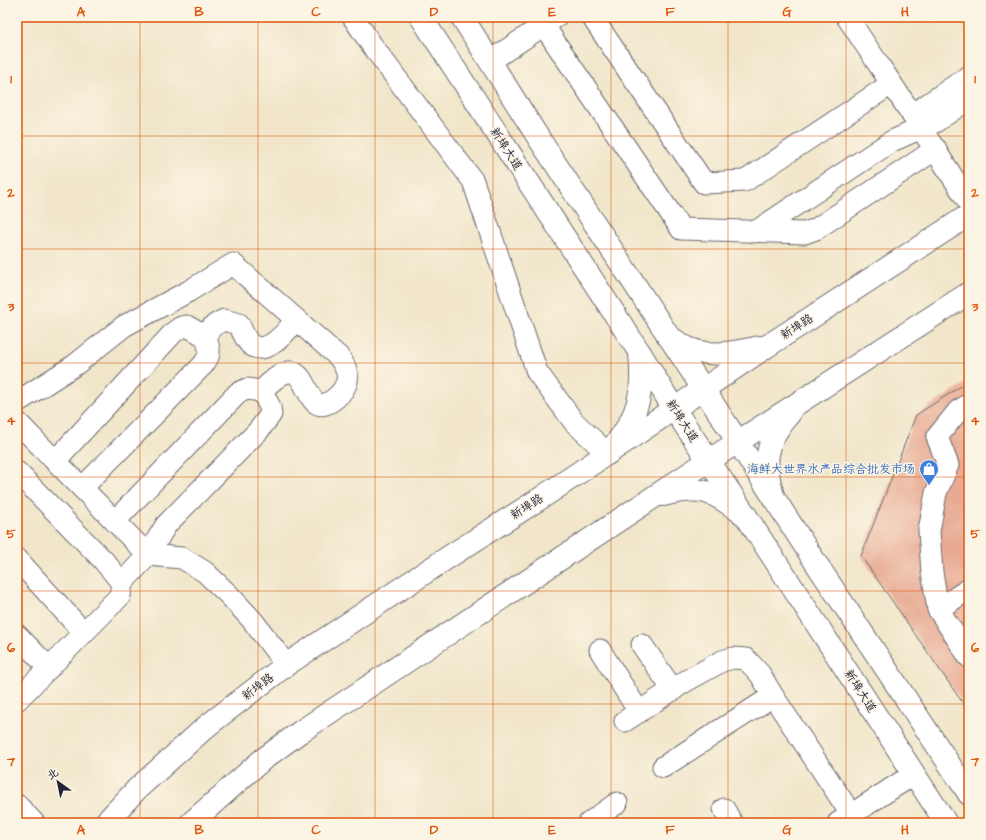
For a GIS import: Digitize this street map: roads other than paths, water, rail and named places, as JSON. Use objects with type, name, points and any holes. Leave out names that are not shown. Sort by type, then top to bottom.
[{"type":"main road","name":"新埠大道","points":[[421,17],[640,353],[674,409],[746,516],[946,823]]},
{"type":"main road","points":[[462,17],[774,499],[969,794]]},
{"type":"main road","name":"新埠路","points":[[105,823],[137,789],[207,726],[286,665],[969,215]]},
{"type":"main road","points":[[191,823],[262,760],[300,732],[708,461],[969,293]]},
{"type":"main road","points":[[668,336],[688,348],[714,354],[734,353],[769,346]]},
{"type":"main road","points":[[608,454],[631,422],[638,405],[642,371],[640,353]]},
{"type":"main road","points":[[774,499],[769,481],[767,465],[769,448],[774,434],[785,419],[800,403]]},
{"type":"main road","points":[[650,500],[691,489],[715,495],[746,516]]},
{"type":"street","points":[[353,17],[371,44],[473,181],[537,372],[574,422],[608,454]]},
{"type":"street","points":[[592,17],[704,183],[745,181],[891,84]]},
{"type":"street","points":[[847,17],[916,122],[936,149],[969,202]]},
{"type":"street","points":[[490,61],[546,20],[681,229],[805,233],[816,229],[936,149]]},
{"type":"street","points":[[755,232],[892,141],[969,76]]},
{"type":"street","points":[[916,122],[935,122],[969,100]]},
{"type":"street","points":[[17,402],[75,365],[124,326],[189,291],[233,264],[340,358],[347,370],[347,381],[343,391],[326,404],[317,403],[311,398],[300,376],[293,372],[287,372],[268,384],[262,391]]},
{"type":"street","points":[[82,488],[203,365],[210,352],[207,335],[210,329],[216,324],[224,320],[239,324],[250,343],[257,348],[265,347],[279,338],[296,320]]},
{"type":"street","points":[[55,461],[174,332],[181,327],[187,326],[207,335]]},
{"type":"street","points":[[115,521],[238,393],[246,389],[262,391]]},
{"type":"street","points":[[17,700],[120,596],[122,583],[148,555],[166,525],[259,430],[271,414],[270,407],[262,391]]},
{"type":"street","points":[[969,404],[958,411],[937,437],[948,465],[936,493],[929,531],[932,572],[938,609],[969,657]]},
{"type":"street","points":[[17,422],[148,555],[182,558],[205,572],[253,621],[286,665]]},
{"type":"street","points":[[17,472],[103,560],[122,583]]},
{"type":"street","points":[[17,559],[84,633]]},
{"type":"street","points":[[938,609],[969,588]]},
{"type":"street","points":[[17,635],[49,668]]},
{"type":"street","points":[[642,645],[673,690]]},
{"type":"street","points":[[600,650],[632,716],[722,661],[734,658],[746,659],[760,674],[845,819],[914,774]]},
{"type":"street","points":[[663,767],[773,696]]},
{"type":"street","points":[[588,823],[617,803]]},
{"type":"street","points":[[17,805],[34,823]]},
{"type":"place","name":"海鲜大世界水产品综合批发市场","points":[[929,486]]}]
